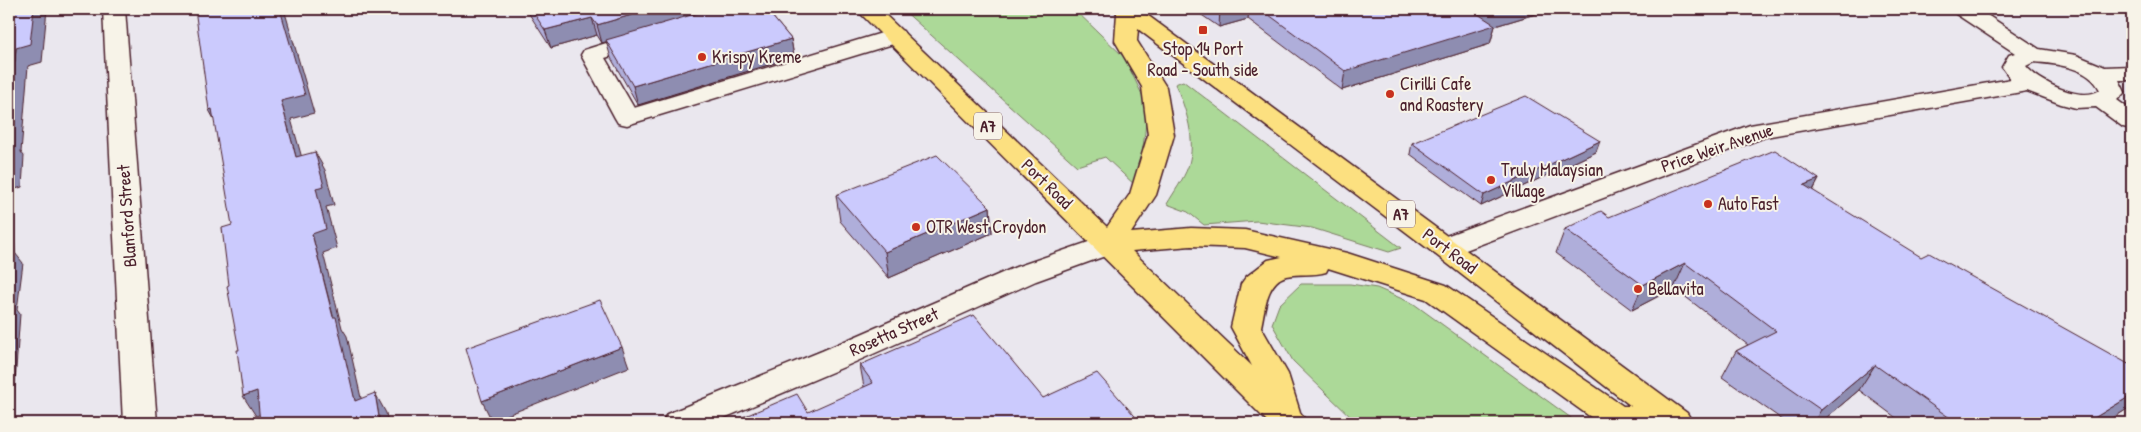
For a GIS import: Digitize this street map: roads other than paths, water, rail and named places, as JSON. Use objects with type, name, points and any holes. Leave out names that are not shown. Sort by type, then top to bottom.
[{"type":"highway","name":"Port Road","points":[[868,9],[1288,421]]},
{"type":"highway","name":"Port Road","points":[[1127,10],[1445,247],[1676,423]]},
{"type":"highway","points":[[1109,244],[1143,195],[1161,135],[1154,87],[1126,41],[1127,10]]},
{"type":"highway","points":[[1109,244],[1191,237],[1245,239],[1347,263],[1436,292],[1616,418],[1676,423]]},
{"type":"highway","points":[[1288,421],[1272,374],[1246,327],[1256,284],[1278,267],[1347,263]]},
{"type":"street","name":"Blanford Street","points":[[114,9],[140,423]]},
{"type":"street","points":[[1964,9],[2033,56]]},
{"type":"street","points":[[667,32],[592,55],[627,118],[895,36]]},
{"type":"street","points":[[2033,56],[2069,60],[2099,74],[2110,84],[2113,92],[2109,98],[2101,100],[2080,100],[2060,96],[2029,83],[2018,74],[2014,67],[2017,60],[2033,56]]},
{"type":"street","points":[[2099,74],[2132,73]]},
{"type":"street","name":"Price Weir Avenue","points":[[1445,247],[1759,130],[2029,83]]},
{"type":"street","points":[[2101,100],[2132,122]]},
{"type":"street","name":"Rosetta Street","points":[[679,423],[833,359],[1026,274],[1109,244]]},
{"type":"place","name":"Stop 14 Port Road - South side","points":[[1203,30]]},
{"type":"place","name":"Krispy Kreme","points":[[702,57]]},
{"type":"place","name":"Cirilli Cafe and Roastery","points":[[1390,94]]},
{"type":"place","name":"Truly Malaysian Village","points":[[1491,180]]},
{"type":"place","name":"Auto Fast","points":[[1708,204]]},
{"type":"place","name":"OTR West Croydon","points":[[916,227]]},
{"type":"place","name":"Bellavita","points":[[1638,289]]}]
